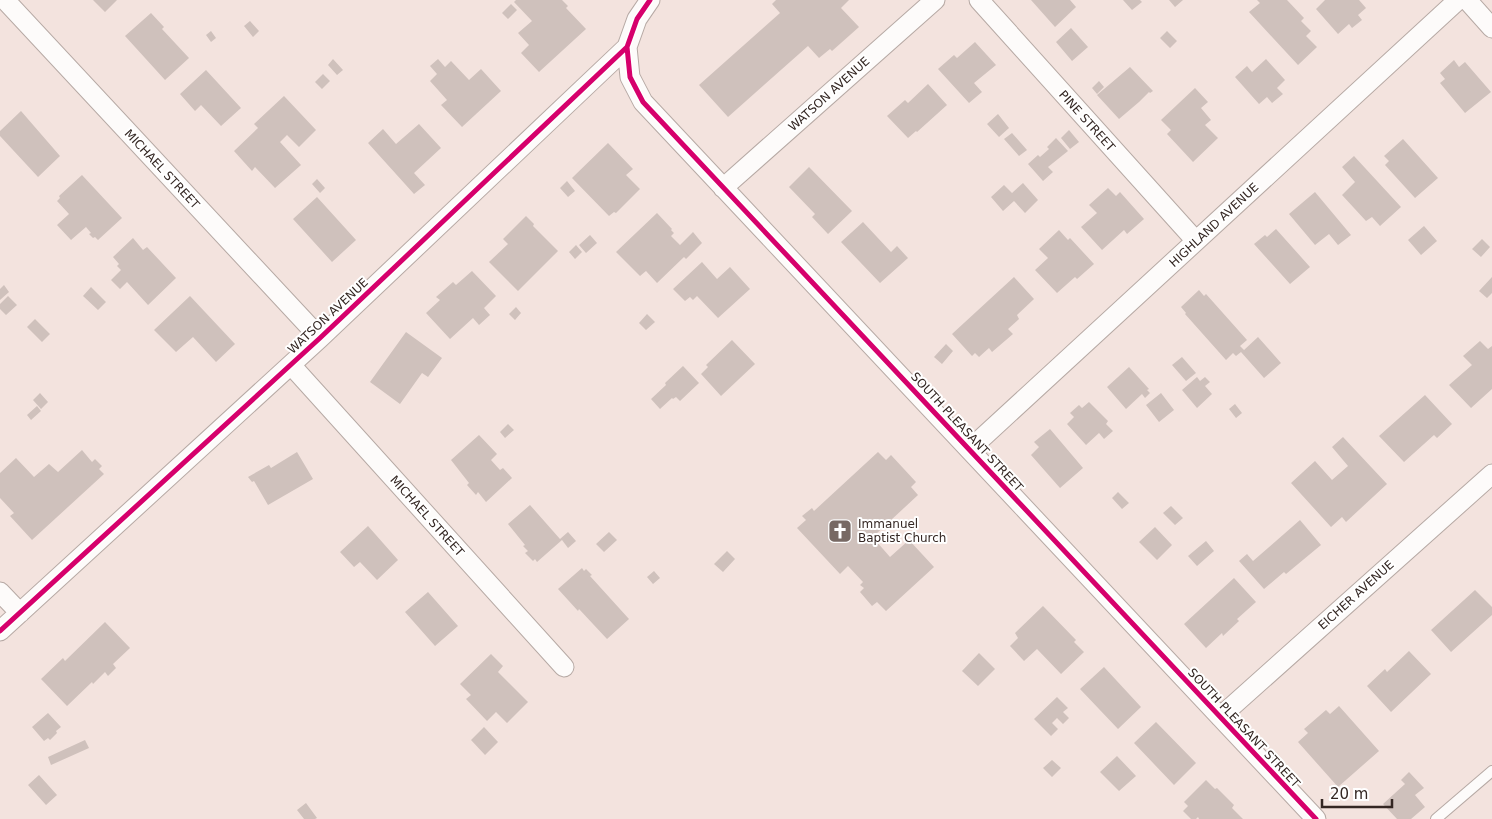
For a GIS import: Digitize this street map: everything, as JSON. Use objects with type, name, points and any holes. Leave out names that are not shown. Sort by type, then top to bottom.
[{"type":"street","name":"MICHAEL STREET","points":[[5,0],[320,338]]},
{"type":"street","name":"WATSON AVENUE","points":[[0,631],[320,338],[627,47],[637,19],[650,0]]},
{"type":"street","name":"WATSON AVENUE","points":[[723,188],[935,0]]},
{"type":"street","name":"PINE STREET","points":[[979,0],[1196,241]]},
{"type":"street","name":"HIGHLAND AVENUE","points":[[970,449],[1458,0]]},
{"type":"street","points":[[1468,0],[1492,28]]},
{"type":"street","name":"SOUTH PLEASANT STREET","points":[[627,47],[630,77],[643,102],[1316,819]]},
{"type":"street","name":"MICHAEL STREET","points":[[291,365],[564,667]]},
{"type":"street","name":"EICHER AVENUE","points":[[1220,716],[1492,474]]},
{"type":"street","points":[[0,592],[20,613]]},
{"type":"lane","points":[[1436,819],[1492,771]]},
{"type":"building","points":[[93,0],[117,0],[105,12]]},
{"type":"building","points":[[516,0],[562,0],[568,6],[566,8],[586,29],[539,72],[521,53],[529,45],[518,33],[532,21],[514,2]]},
{"type":"building","points":[[776,0],[849,0],[841,8],[859,27],[832,51],[830,49],[819,58],[808,46],[728,117],[699,85],[780,13],[772,4]]},
{"type":"building","points":[[1031,0],[1070,0],[1076,7],[1055,27]]},
{"type":"building","points":[[1123,0],[1140,0],[1142,2],[1132,10]]},
{"type":"building","points":[[1169,0],[1183,0],[1175,7]]},
{"type":"building","points":[[1257,0],[1287,0],[1304,18],[1301,21],[1311,31],[1306,36],[1317,47],[1298,65],[1249,12],[1260,3]]},
{"type":"building","points":[[1325,0],[1359,0],[1366,8],[1358,15],[1362,20],[1352,28],[1349,24],[1338,34],[1316,9]]},
{"type":"building","points":[[511,4],[517,10],[508,19],[502,13]]},
{"type":"building","points":[[151,13],[164,27],[162,29],[189,58],[165,80],[125,36]]},
{"type":"building","points":[[250,21],[259,31],[253,37],[244,26]]},
{"type":"building","points":[[1071,28],[1088,47],[1072,61],[1056,42]]},
{"type":"building","points":[[211,31],[216,38],[211,42],[206,35]]},
{"type":"building","points":[[1167,31],[1177,41],[1170,48],[1160,38]]},
{"type":"building","points":[[975,42],[996,65],[974,83],[982,92],[969,103],[938,69],[954,55],[957,58]]},
{"type":"building","points":[[333,59],[343,70],[337,75],[328,65]]},
{"type":"building","points":[[438,59],[445,67],[451,61],[469,80],[481,69],[501,91],[462,127],[441,105],[447,100],[430,81],[437,74],[430,66]]},
{"type":"building","points":[[1266,59],[1285,80],[1277,88],[1283,94],[1272,103],[1267,97],[1259,104],[1235,77],[1247,66],[1252,72]]},
{"type":"building","points":[[1454,60],[1459,67],[1465,62],[1491,92],[1465,113],[1440,83],[1445,79],[1440,73]]},
{"type":"building","points":[[1130,67],[1153,91],[1149,92],[1119,119],[1097,95]]},
{"type":"building","points":[[206,70],[241,108],[221,126],[201,105],[195,111],[180,94]]},
{"type":"building","points":[[323,74],[330,81],[322,89],[315,82]]},
{"type":"building","points":[[1099,81],[1104,87],[1097,94],[1092,88]]},
{"type":"building","points":[[928,84],[947,105],[908,138],[887,116],[905,100],[908,103]]},
{"type":"building","points":[[1195,88],[1208,102],[1201,108],[1211,120],[1205,125],[1218,138],[1193,162],[1167,134],[1171,130],[1161,120]]},
{"type":"building","points":[[284,96],[316,130],[299,147],[287,135],[280,142],[301,165],[275,188],[255,167],[252,171],[234,151],[258,128],[254,124]]},
{"type":"building","points":[[21,111],[60,156],[38,177],[0,136],[0,131]]},
{"type":"building","points":[[998,114],[1009,128],[999,137],[987,124]]},
{"type":"building","points":[[419,124],[441,148],[414,173],[425,185],[414,194],[368,143],[383,129],[396,144]]},
{"type":"building","points":[[1069,130],[1079,142],[1070,149],[1061,138]]},
{"type":"building","points":[[1012,133],[1027,150],[1019,156],[1004,139]]},
{"type":"building","points":[[1056,138],[1068,151],[1048,167],[1053,172],[1043,181],[1028,164],[1038,155],[1040,157],[1049,149],[1047,147]]},
{"type":"building","points":[[1403,139],[1438,178],[1415,198],[1385,165],[1389,161],[1384,156]]},
{"type":"building","points":[[608,143],[633,169],[626,175],[640,189],[616,213],[614,212],[609,216],[572,178]]},
{"type":"building","points":[[1354,156],[1401,207],[1380,226],[1372,217],[1366,221],[1342,195],[1355,182],[1342,167]]},
{"type":"building","points":[[809,167],[852,211],[828,234],[812,217],[815,214],[789,187]]},
{"type":"building","points":[[82,175],[122,218],[98,240],[89,234],[91,233],[86,227],[71,240],[57,225],[69,214],[57,201],[60,198],[59,196]]},
{"type":"building","points":[[317,179],[325,188],[320,193],[312,184]]},
{"type":"building","points":[[567,181],[575,191],[568,197],[560,188]]},
{"type":"building","points":[[1023,183],[1038,200],[1025,213],[1014,201],[1003,211],[991,197],[1004,185],[1012,193]]},
{"type":"building","points":[[1108,188],[1116,196],[1120,192],[1144,219],[1127,234],[1124,230],[1102,250],[1081,227],[1097,213],[1089,205]]},
{"type":"building","points":[[1315,192],[1351,235],[1338,245],[1329,234],[1315,245],[1289,214]]},
{"type":"building","points":[[317,197],[356,240],[332,262],[293,219]]},
{"type":"building","points":[[657,213],[672,229],[674,233],[671,236],[680,245],[693,232],[702,243],[657,283],[646,271],[640,276],[616,252]]},
{"type":"building","points":[[526,216],[534,224],[533,226],[558,251],[518,291],[489,262],[508,244],[503,239]]},
{"type":"building","points":[[863,222],[891,252],[897,246],[908,258],[880,283],[841,242]]},
{"type":"building","points":[[1424,226],[1437,241],[1421,255],[1408,240]]},
{"type":"building","points":[[1276,229],[1310,267],[1290,284],[1254,244],[1265,235],[1267,237]]},
{"type":"building","points":[[1059,230],[1068,240],[1070,238],[1094,264],[1057,293],[1035,270],[1048,258],[1039,249]]},
{"type":"building","points":[[590,235],[597,243],[586,253],[579,245]]},
{"type":"building","points":[[133,238],[143,250],[147,247],[176,278],[148,305],[127,282],[120,289],[111,280],[121,270],[113,257]]},
{"type":"building","points":[[1482,239],[1490,247],[1481,257],[1472,249]]},
{"type":"building","points":[[576,245],[582,252],[575,259],[569,252]]},
{"type":"building","points":[[702,262],[717,279],[730,267],[750,289],[718,318],[697,296],[693,300],[690,297],[685,301],[673,289]]},
{"type":"building","points":[[472,271],[496,296],[484,308],[490,315],[479,325],[473,318],[450,339],[426,313],[440,300],[436,297],[453,282],[456,285]]},
{"type":"building","points":[[1014,277],[1034,299],[1017,315],[1019,319],[1008,329],[1013,334],[992,352],[989,348],[979,357],[975,353],[972,356],[952,334]]},
{"type":"building","points":[[1492,277],[1492,293],[1487,298],[1479,291]]},
{"type":"building","points":[[4,285],[9,292],[0,300],[0,289]]},
{"type":"building","points":[[91,287],[106,302],[98,310],[83,296]]},
{"type":"building","points":[[1199,290],[1204,296],[1206,294],[1247,340],[1240,346],[1244,350],[1258,337],[1281,363],[1264,378],[1241,352],[1236,356],[1233,353],[1226,360],[1181,307]]},
{"type":"building","points":[[8,296],[17,305],[6,315],[0,309],[0,304]]},
{"type":"building","points":[[190,296],[235,344],[216,362],[193,337],[176,352],[154,330]]},
{"type":"building","points":[[516,307],[521,313],[515,320],[509,314]]},
{"type":"building","points":[[647,314],[655,322],[646,330],[639,323]]},
{"type":"building","points":[[35,319],[50,334],[42,342],[27,327]]},
{"type":"building","points":[[406,332],[442,358],[428,377],[422,373],[400,404],[370,382]]},
{"type":"building","points":[[732,340],[755,364],[721,396],[701,374],[708,367],[706,365]]},
{"type":"building","points":[[1480,341],[1488,349],[1492,346],[1492,389],[1471,408],[1449,385],[1472,365],[1463,356]]},
{"type":"building","points":[[946,344],[953,351],[942,364],[934,357]]},
{"type":"building","points":[[1182,357],[1196,373],[1186,381],[1172,365]]},
{"type":"building","points":[[683,366],[699,383],[680,401],[676,397],[672,398],[660,409],[651,399]]},
{"type":"building","points":[[1129,367],[1149,389],[1147,390],[1150,393],[1145,398],[1142,394],[1126,409],[1107,387]]},
{"type":"building","points":[[1197,377],[1200,381],[1205,377],[1210,382],[1205,386],[1212,394],[1197,408],[1182,390]]},
{"type":"building","points":[[40,393],[48,402],[41,409],[33,400]]},
{"type":"building","points":[[1161,393],[1174,410],[1159,422],[1146,405]]},
{"type":"building","points":[[1425,395],[1452,424],[1437,438],[1434,435],[1404,462],[1379,436]]},
{"type":"building","points":[[1089,402],[1108,421],[1106,424],[1113,431],[1104,439],[1099,433],[1086,445],[1067,424],[1074,417],[1070,413],[1079,405],[1082,408]]},
{"type":"building","points":[[1235,404],[1242,413],[1236,418],[1229,409]]},
{"type":"building","points":[[37,406],[41,411],[31,420],[27,415]]},
{"type":"building","points":[[508,424],[514,430],[505,438],[500,432]]},
{"type":"building","points":[[1050,429],[1083,468],[1060,488],[1031,455],[1039,447],[1034,442]]},
{"type":"building","points":[[479,435],[497,454],[491,460],[500,470],[503,468],[512,478],[486,502],[478,492],[476,495],[467,485],[469,483],[451,460]]},
{"type":"building","points":[[1343,437],[1387,484],[1346,522],[1342,517],[1331,527],[1291,483],[1315,461],[1332,480],[1348,466],[1332,447]]},
{"type":"building","points":[[82,450],[92,462],[95,459],[102,466],[99,469],[104,474],[32,540],[10,516],[14,513],[0,498],[0,473],[16,458],[34,477],[49,464],[58,472]]},
{"type":"building","points":[[297,452],[313,479],[268,505],[254,481],[252,482],[248,477],[269,465],[271,468]]},
{"type":"building","name":"Immanuel Baptist Church","points":[[878,452],[886,460],[891,455],[916,482],[911,487],[918,495],[876,534],[879,537],[876,541],[890,557],[909,540],[934,567],[886,611],[877,602],[872,606],[860,592],[864,588],[860,585],[863,582],[848,566],[840,574],[797,528],[806,520],[802,516],[812,508],[814,511]]},
{"type":"building","points":[[1118,492],[1129,503],[1122,509],[1112,498]]},
{"type":"building","points":[[530,505],[560,539],[568,532],[576,541],[568,548],[562,540],[537,562],[535,559],[533,561],[525,553],[528,551],[523,546],[525,545],[508,524]]},
{"type":"building","points":[[1171,506],[1183,518],[1175,525],[1163,513]]},
{"type":"building","points":[[1300,520],[1321,545],[1286,574],[1284,572],[1264,589],[1239,561],[1247,554],[1253,561]]},
{"type":"building","points":[[368,526],[398,560],[377,580],[360,562],[354,567],[340,552]]},
{"type":"building","points":[[1155,527],[1172,545],[1157,560],[1139,542]]},
{"type":"building","points":[[609,532],[617,540],[604,552],[596,544]]},
{"type":"building","points":[[1206,541],[1214,551],[1197,566],[1188,556]]},
{"type":"building","points":[[727,551],[735,559],[723,572],[714,564]]},
{"type":"building","points":[[582,568],[592,575],[590,576],[629,619],[607,639],[558,589]]},
{"type":"building","points":[[654,571],[660,578],[653,584],[647,577]]},
{"type":"building","points":[[1234,578],[1256,602],[1237,619],[1239,621],[1223,636],[1222,633],[1206,648],[1184,624]]},
{"type":"building","points":[[1475,590],[1492,607],[1492,615],[1451,652],[1431,630]]},
{"type":"building","points":[[428,592],[458,626],[435,646],[405,612]]},
{"type":"building","points":[[1043,606],[1076,640],[1074,642],[1084,652],[1061,674],[1037,649],[1024,661],[1010,646],[1018,638],[1015,633]]},
{"type":"building","points":[[105,622],[130,648],[113,664],[116,668],[108,676],[105,672],[67,706],[41,679],[63,658],[65,661]]},
{"type":"building","points":[[1409,651],[1431,674],[1391,712],[1367,686],[1385,669],[1387,672]]},
{"type":"building","points":[[979,653],[995,669],[978,686],[962,671]]},
{"type":"building","points":[[491,654],[503,666],[498,672],[528,702],[507,723],[496,712],[487,721],[466,699],[471,695],[460,684]]},
{"type":"building","points":[[1104,667],[1141,707],[1118,729],[1080,689]]},
{"type":"building","points":[[1057,697],[1068,708],[1063,712],[1069,718],[1063,724],[1057,718],[1052,723],[1058,729],[1051,736],[1034,719]]},
{"type":"building","points":[[1339,706],[1379,751],[1338,787],[1298,742],[1308,733],[1304,729],[1326,710],[1330,714]]},
{"type":"building","points":[[48,713],[61,727],[50,740],[48,738],[44,741],[32,727]]},
{"type":"building","points":[[1156,722],[1196,763],[1174,785],[1134,743]]},
{"type":"building","points":[[484,727],[498,742],[485,755],[471,740]]},
{"type":"building","points":[[85,740],[89,748],[51,765],[48,757]]},
{"type":"building","points":[[1117,756],[1136,776],[1119,791],[1100,772]]},
{"type":"building","points":[[1052,760],[1061,768],[1052,777],[1043,768]]},
{"type":"building","points":[[1409,772],[1424,788],[1415,795],[1425,807],[1411,819],[1397,819],[1383,804],[1405,784],[1401,780]]},
{"type":"building","points":[[39,775],[57,795],[46,805],[28,785]]},
{"type":"building","points":[[1206,780],[1234,805],[1232,808],[1243,819],[1199,819],[1198,817],[1191,819],[1183,811],[1188,806],[1184,802]]},
{"type":"building","points":[[306,803],[317,818],[304,819],[297,810]]},
{"type":"cycle path","points":[[0,631],[320,338],[627,47],[637,19],[650,0]]},
{"type":"cycle path","points":[[627,47],[630,77],[643,102],[1316,819]]},
{"type":"place","name":"Immanuel Baptist Church","points":[[840,531]]}]
